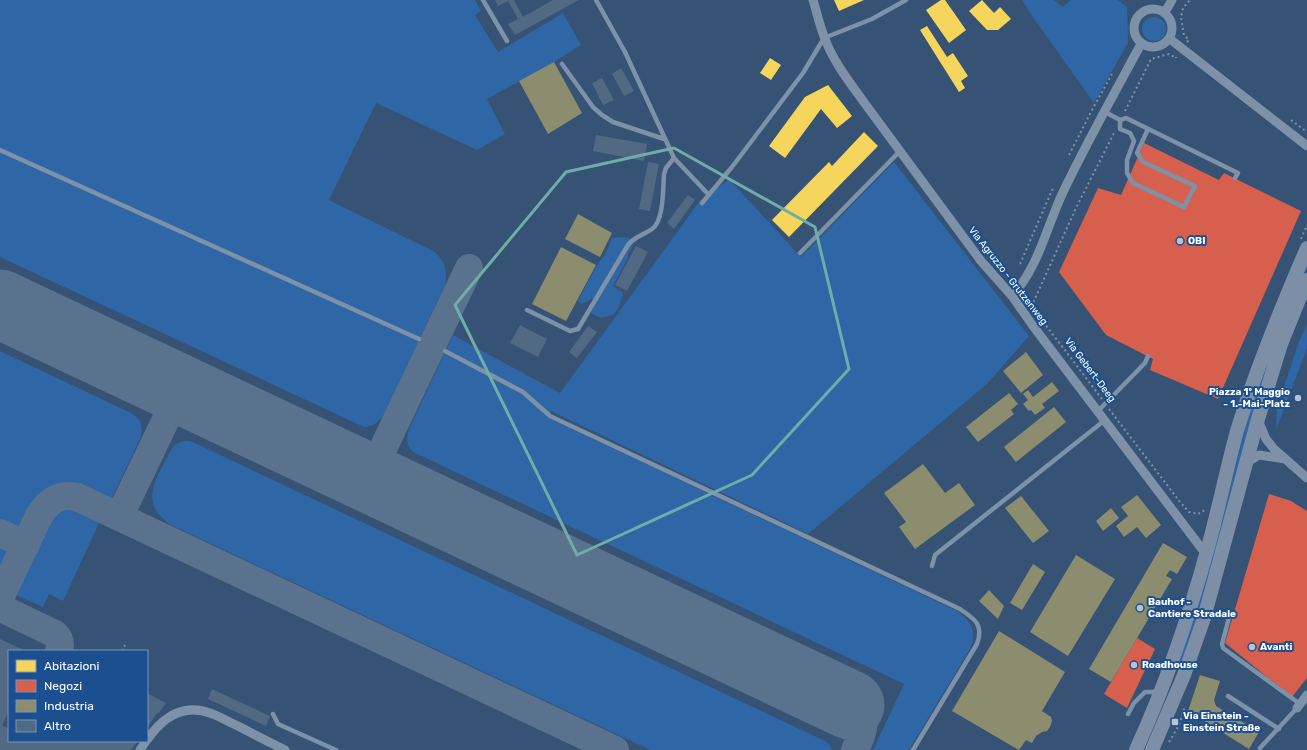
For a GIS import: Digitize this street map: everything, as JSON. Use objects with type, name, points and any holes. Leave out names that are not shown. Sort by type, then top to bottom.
[{"type":"main road","points":[[1136,750],[1170,670],[1192,604],[1237,432],[1261,359],[1307,248]]},
{"type":"main road","points":[[1152,750],[1184,676],[1204,618],[1258,419],[1281,344],[1307,281]]},
{"type":"street","name":"Via Agruzzo - Grutzenweg","points":[[813,0],[824,38],[848,80],[981,261],[1012,296],[1033,326],[1202,549],[1207,551]]},
{"type":"street","points":[[1165,12],[1172,0]]},
{"type":"street","points":[[1155,8],[1165,12],[1171,19],[1173,29],[1170,39],[1162,46],[1152,48],[1141,44],[1135,36],[1134,31],[1137,17],[1144,11],[1155,8]]},
{"type":"street","points":[[1170,39],[1307,146]]},
{"type":"street","points":[[1012,296],[1021,286],[1031,269],[1064,190],[1141,44]]},
{"type":"street","points":[[1258,419],[1266,439],[1274,449],[1307,478]]},
{"type":"street","points":[[1246,463],[1259,455],[1286,459]]},
{"type":"street","points":[[1298,706],[1307,695]]},
{"type":"street","points":[[148,739],[164,720],[185,711],[197,710],[213,714],[284,750]]},
{"type":"lane","points":[[484,0],[507,41]]},
{"type":"lane","points":[[596,0],[640,82],[664,139],[674,158],[709,195]]},
{"type":"lane","points":[[702,203],[732,167],[803,73],[824,38],[872,19],[906,0]]},
{"type":"lane","points":[[562,64],[593,107],[602,115],[613,122],[664,139]]},
{"type":"lane","points":[[1104,112],[1120,120],[1126,118],[1238,173],[1235,178]]},
{"type":"lane","points":[[1120,120],[1120,129],[1130,133],[1134,141],[1127,160],[1127,173],[1133,184],[1184,207],[1195,186],[1143,162],[1137,153],[1148,129]]},
{"type":"lane","points":[[0,150],[420,339]]},
{"type":"lane","points":[[800,253],[900,152]]},
{"type":"lane","points":[[527,310],[570,331],[578,329],[628,245],[633,239],[655,227],[660,214],[664,174],[666,168],[674,158]]},
{"type":"lane","points":[[445,351],[523,392],[550,416],[960,609],[975,620],[980,629],[977,644],[913,750]]},
{"type":"lane","points":[[1098,411],[1145,363],[1148,356]]},
{"type":"lane","points":[[932,566],[935,555],[1105,420]]},
{"type":"lane","points":[[1234,613],[1230,614],[1222,644],[1224,648],[1298,706],[1279,729],[1260,748]]},
{"type":"lane","points":[[1128,714],[1134,703],[1145,692],[1160,692]]},
{"type":"lane","points":[[1228,696],[1279,729]]},
{"type":"lane","points":[[273,714],[278,724],[336,750]]},
{"type":"path","points":[[1182,49],[1188,40],[1184,35],[1181,17],[1183,8],[1190,0]]},
{"type":"path","name":"Via Gebert-Deeg","points":[[1182,49],[1176,58],[1169,54],[1151,59],[1088,182],[1033,303],[1033,307],[1180,502],[1189,512],[1198,514],[1202,513],[1208,505]]},
{"type":"path","points":[[122,650],[125,645]]},
{"type":"highlighted area","points":[[674,148],[815,227],[849,369],[752,475],[577,555],[455,305],[566,172]]},
{"type":"shaded area","points":[[0,0],[475,0],[481,11],[475,15],[498,52],[563,13],[581,45],[554,62],[487,99],[505,134],[477,150],[376,103],[329,200],[433,251],[443,262],[446,275],[445,285],[384,415],[375,424],[364,427],[0,257]]},
{"type":"shaded area","points":[[1022,0],[1054,0],[1063,7],[1071,0],[1118,0],[1127,7],[1128,43],[1094,103],[1030,13]]},
{"type":"shaded area","points":[[1154,17],[1159,18],[1165,24],[1165,34],[1159,40],[1154,41],[1149,40],[1143,34],[1142,29],[1143,24],[1149,18]]},
{"type":"shaded area","points":[[894,162],[1029,336],[987,384],[808,534],[551,411],[547,417],[959,612],[963,616],[972,628],[973,637],[970,649],[909,750],[873,750],[904,684],[415,453],[408,445],[407,436],[453,335],[560,393],[699,202],[729,179],[801,257]]},
{"type":"shaded area","points":[[612,238],[629,238],[633,244],[628,253],[628,258],[613,286],[622,292],[623,295],[619,307],[613,315],[601,318],[592,314],[589,306],[593,300],[592,299],[582,304],[578,301],[597,265],[606,253]]},
{"type":"shaded area","points":[[1307,264],[1307,269],[1282,327],[1204,596],[1179,670],[1177,669],[1215,546],[1260,377]]},
{"type":"shaded area","points":[[1307,324],[1307,348],[1276,430],[1277,408],[1300,339]]},
{"type":"shaded area","points":[[0,351],[131,413],[139,420],[142,429],[141,437],[109,504],[80,490],[64,488],[48,494],[39,502],[3,577],[0,576]]},
{"type":"shaded area","points":[[184,441],[190,441],[197,444],[825,741],[829,744],[832,750],[650,750],[171,525],[160,516],[154,507],[152,498],[153,488],[172,448],[176,444]]},
{"type":"shaded area","points":[[74,502],[102,517],[63,601],[49,594],[43,607],[11,593],[48,515],[54,509],[66,503]]},
{"type":"building: Abitazioni","points":[[834,0],[864,0],[839,11]]},
{"type":"building: Abitazioni","points":[[941,0],[945,0],[966,30],[949,43],[926,10]]},
{"type":"building: Abitazioni","points":[[982,0],[994,13],[1000,7],[1011,19],[998,30],[987,30],[969,11]]},
{"type":"building: Abitazioni","points":[[927,26],[947,57],[953,53],[968,76],[961,81],[965,88],[959,92],[920,30]]},
{"type":"building: Abitazioni","points":[[770,58],[781,65],[771,80],[760,73]]},
{"type":"building: Abitazioni","points":[[828,85],[852,116],[837,128],[821,109],[785,158],[769,146],[805,97]]},
{"type":"building: Abitazioni","points":[[864,132],[878,146],[789,237],[772,220],[829,162],[832,166]]},
{"type":"building: Negozi","name":"OBI","points":[[1144,143],[1219,180],[1224,173],[1301,211],[1218,399],[1150,370],[1153,359],[1106,335],[1059,272],[1098,188],[1121,195]]},
{"type":"building: Negozi","points":[[1269,494],[1291,501],[1307,511],[1307,678],[1292,697],[1225,643]]},
{"type":"building: Negozi","name":"Roadhouse","points":[[1137,638],[1155,649],[1127,708],[1104,694]]},
{"type":"building: Industria","points":[[554,62],[582,113],[548,134],[519,81]]},
{"type":"building: Industria","points":[[578,214],[612,233],[600,257],[565,239]]},
{"type":"building: Industria","points":[[561,247],[596,265],[566,321],[532,304]]},
{"type":"building: Industria","points":[[1026,352],[1043,375],[1021,393],[1003,371]]},
{"type":"building: Industria","points":[[1052,382],[1059,391],[1042,404],[1045,408],[1035,415],[1023,404],[1028,400],[1023,394],[1028,390],[1033,397]]},
{"type":"building: Industria","points":[[1009,393],[1018,404],[1011,410],[1014,414],[978,442],[966,427]]},
{"type":"building: Industria","points":[[1054,407],[1066,422],[1016,462],[1004,447]]},
{"type":"building: Industria","points":[[923,464],[945,493],[959,483],[975,505],[915,549],[899,527],[906,522],[884,493]]},
{"type":"building: Industria","points":[[1137,495],[1161,525],[1146,538],[1137,527],[1124,537],[1116,526],[1128,516],[1121,507]]},
{"type":"building: Industria","points":[[1021,496],[1049,531],[1033,543],[1005,508]]},
{"type":"building: Industria","points":[[1111,508],[1119,518],[1103,531],[1096,521]]},
{"type":"building: Industria","name":"Bauhof - Cantiere Stradale","points":[[1163,543],[1187,557],[1177,574],[1170,570],[1166,576],[1172,579],[1111,682],[1089,669]]},
{"type":"building: Industria","points":[[1076,555],[1115,579],[1068,656],[1030,632]]},
{"type":"building: Industria","points":[[1033,564],[1045,572],[1022,610],[1010,603]]},
{"type":"building: Industria","points":[[989,590],[1004,606],[998,619],[979,601]]},
{"type":"building: Industria","points":[[999,631],[1065,672],[1042,711],[1051,717],[1052,721],[1050,727],[1047,731],[1036,736],[1032,743],[1026,740],[1019,750],[952,711]]},
{"type":"building: Industria","points":[[1200,675],[1220,681],[1214,700],[1216,706],[1259,732],[1249,749],[1188,711]]},
{"type":"building: Altro","points":[[495,0],[514,0],[523,17],[553,0],[579,0],[515,35],[508,24],[518,19],[508,1],[498,6]]},
{"type":"building: Altro","points":[[621,68],[634,91],[624,96],[612,74]]},
{"type":"building: Altro","points":[[602,78],[614,100],[603,105],[592,83]]},
{"type":"building: Altro","points":[[596,135],[647,144],[644,161],[593,151]]},
{"type":"building: Altro","points":[[648,162],[659,164],[650,211],[639,209]]},
{"type":"building: Altro","points":[[688,195],[695,200],[674,229],[667,223]]},
{"type":"building: Altro","points":[[636,246],[648,252],[627,291],[615,285]]},
{"type":"building: Altro","points":[[520,325],[547,339],[538,357],[510,343]]},
{"type":"building: Altro","points":[[588,326],[597,332],[577,358],[569,352]]},
{"type":"building: Altro","points":[[0,639],[24,650],[8,650],[8,713],[2,726],[8,728],[8,742],[137,742],[131,750],[0,750]]},
{"type":"building: Altro","points":[[212,689],[270,716],[266,726],[208,699]]},
{"type":"building: Altro","points":[[148,694],[166,703],[159,713],[157,713],[148,726]]},
{"type":"taxiway","points":[[369,478],[469,268]]},
{"type":"taxiway","points":[[153,376],[169,390],[171,395],[170,411]]},
{"type":"taxiway","points":[[108,511],[116,512],[123,509],[170,411],[179,402],[189,399],[199,400],[211,404]]},
{"type":"taxiway","points":[[0,598],[42,511],[50,502],[59,497],[77,497],[615,750]]},
{"type":"taxiway","points":[[0,533],[26,545]]},
{"type":"taxiway","points":[[0,605],[3,609],[55,634],[60,642],[59,650]]},
{"type":"taxiway","points":[[850,705],[857,710],[863,720],[861,737],[855,750]]},
{"type":"runway","points":[[0,304],[850,705]]},
{"type":"place","name":"OBI","points":[[1180,241]]},
{"type":"place","name":"Piazza 1º Maggio - 1.-Mai-Platz","points":[[1298,398]]},
{"type":"place","name":"Bauhof - Cantiere Stradale","points":[[1140,608]]},
{"type":"place","name":"Avanti","points":[[1252,647]]},
{"type":"place","name":"Roadhouse","points":[[1134,665]]},
{"type":"place","name":"Via Einstein - Einstein Straße","points":[[1175,722]]}]
